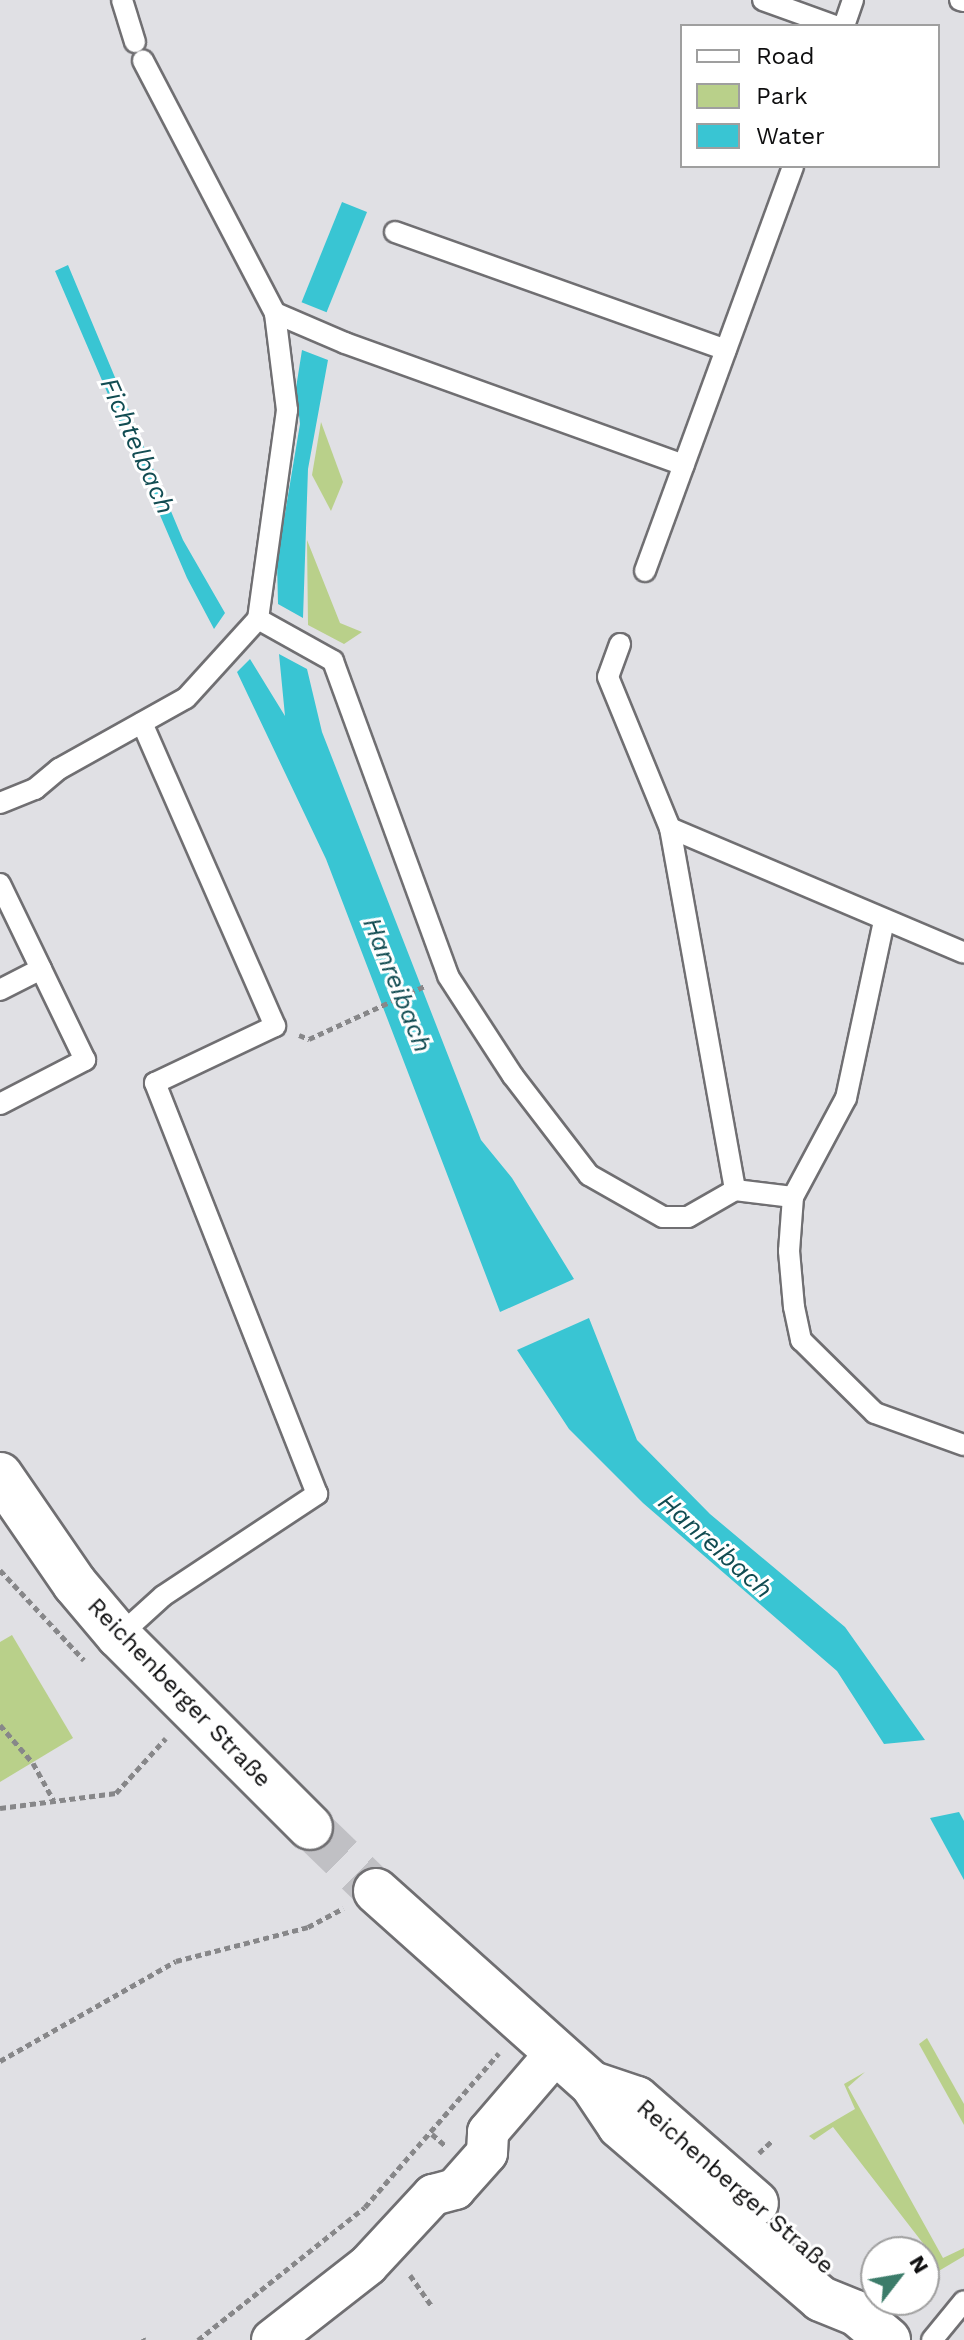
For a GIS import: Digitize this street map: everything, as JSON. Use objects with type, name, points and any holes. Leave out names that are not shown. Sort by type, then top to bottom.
[{"type":"street","name":"Reichenberger Straße","points":[[0,1475],[75,1584],[119,1636],[191,1713],[310,1827]]},
{"type":"street","name":"Reichenberger Straße","points":[[361,1899],[592,2084],[637,2099],[840,2276],[872,2327]]},
{"type":"street","points":[[272,2340],[368,2265],[433,2195],[436,2173],[468,2136],[488,2132],[556,2053]]},
{"type":"lane","points":[[0,803],[35,789],[59,769],[186,698],[223,658],[259,627],[287,410],[275,313],[139,51],[122,0]]},
{"type":"lane","points":[[763,0],[829,24]]},
{"type":"lane","points":[[845,24],[853,0]]},
{"type":"lane","points":[[645,571],[792,168]]},
{"type":"lane","points":[[395,232],[726,350]]},
{"type":"lane","points":[[275,313],[345,343],[684,465]]},
{"type":"lane","points":[[259,627],[311,648],[333,661],[448,976],[513,1076],[589,1175],[663,1217],[688,1217],[735,1190],[793,1197]]},
{"type":"lane","points":[[620,644],[608,677],[670,828],[735,1190]]},
{"type":"lane","points":[[119,1636],[163,1596],[317,1494],[155,1083],[275,1026],[142,723]]},
{"type":"lane","points":[[670,828],[964,953]]},
{"type":"lane","points":[[0,884],[85,1060],[0,1104]]},
{"type":"lane","points":[[884,921],[846,1098],[793,1197],[789,1251],[801,1340],[875,1413],[964,1445]]},
{"type":"lane","points":[[0,990],[41,969]]},
{"type":"lane","points":[[932,2340],[964,2301]]},
{"type":"path","points":[[275,1026],[309,1039],[424,987]]},
{"type":"path","points":[[0,1808],[116,1793],[191,1713]]},
{"type":"path","points":[[0,1725],[33,1763],[54,1801]]},
{"type":"path","points":[[0,2061],[176,1961],[308,1927],[361,1899]]},
{"type":"path","points":[[198,2340],[365,2207],[507,2043]]},
{"type":"path","points":[[760,2152],[773,2140]]},
{"type":"path","points":[[406,2270],[432,2307]]},
{"type":"green space","points":[[321,422],[343,482],[331,511],[312,475]]},
{"type":"green space","points":[[307,540],[340,623],[362,632],[344,644],[308,625]]},
{"type":"green space","points":[[12,1635],[73,1738],[0,1782],[0,1642]]},
{"type":"green space","points":[[927,2038],[964,2104],[964,2125],[919,2044]]},
{"type":"green space","points":[[865,2072],[848,2087],[931,2236],[917,2236],[833,2127],[814,2140],[809,2136],[855,2109],[844,2084]]},
{"type":"green space","points":[[964,2248],[964,2256],[940,2270],[940,2253],[943,2258]]},
{"type":"water","points":[[342,202],[367,212],[327,312],[302,302]]},
{"type":"water","name":"Fichtelbach","points":[[68,265],[183,540],[225,613],[214,629],[187,578],[55,271]]},
{"type":"water","points":[[302,350],[328,360],[308,469],[303,618],[278,604],[277,561],[300,424],[296,388]]},
{"type":"water","name":"Hanreibach","points":[[279,654],[307,669],[322,732],[481,1140],[512,1178],[574,1279],[500,1312],[326,859],[237,672],[250,659],[285,716]]},
{"type":"water","name":"Hanreibach","points":[[589,1318],[637,1440],[710,1514],[845,1627],[925,1740],[884,1744],[837,1671],[643,1503],[569,1429],[517,1350]]},
{"type":"water","points":[[959,1812],[964,1821],[964,1880],[930,1818]]},
{"type":"tunnel","points":[[310,1827],[376,1891]]}]
